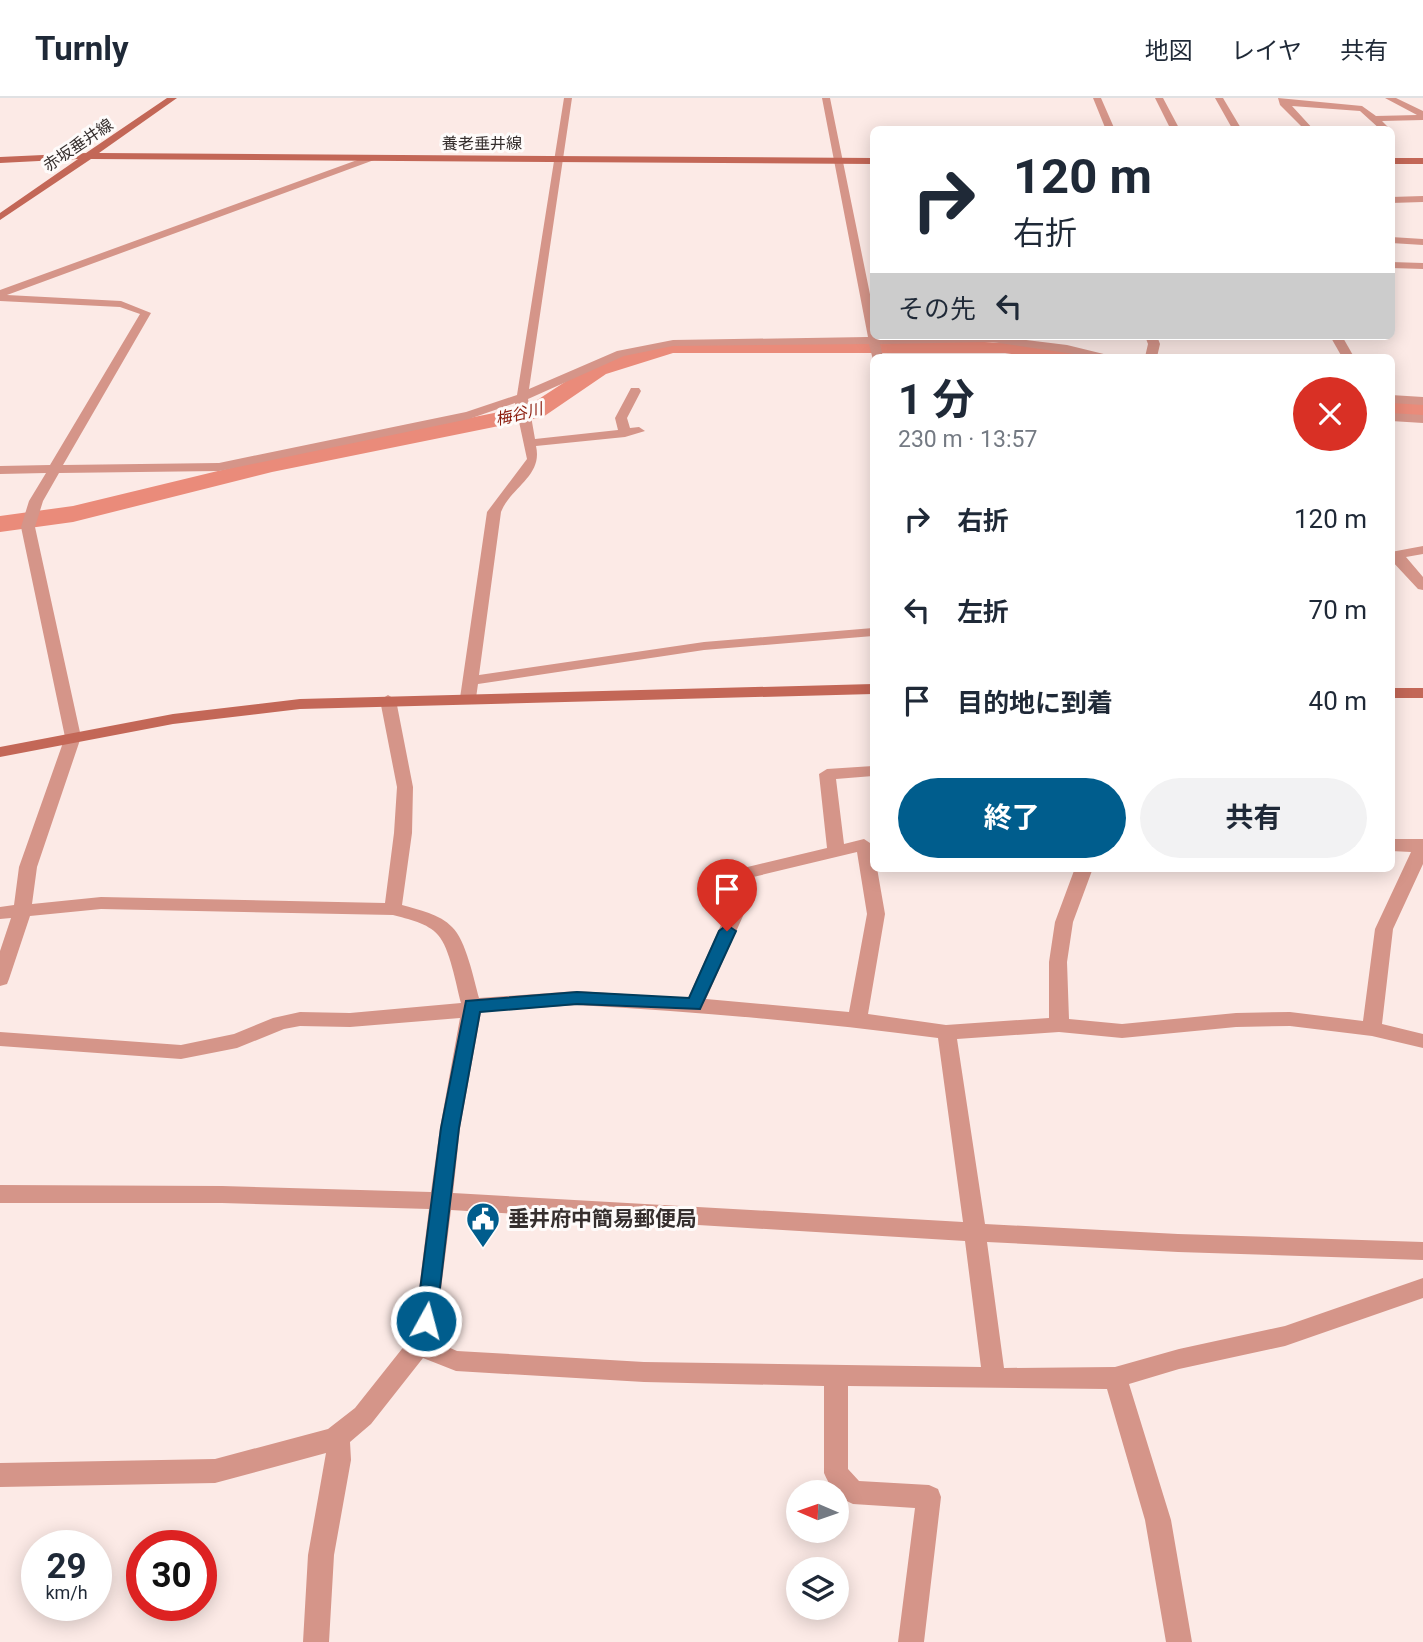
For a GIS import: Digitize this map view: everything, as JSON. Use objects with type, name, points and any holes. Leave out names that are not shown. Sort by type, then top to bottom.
[{"type":"main road","name":"赤坂垂井線","points":[[0,217],[173,98]]},
{"type":"main road","name":"養老垂井線","points":[[0,160],[92,156],[870,161]]},
{"type":"main road","points":[[1395,161],[1423,161]]},
{"type":"main road","points":[[0,752],[186,717],[300,704],[870,689]]},
{"type":"main road","points":[[1395,693],[1423,693]]},
{"type":"street","points":[[468,698],[473,680],[494,512],[498,500],[522,481],[534,459],[522,407],[568,98]]},
{"type":"street","points":[[826,98],[870,318]]},
{"type":"street","points":[[1097,98],[1109,126]]},
{"type":"street","points":[[1158,98],[1174,126]]},
{"type":"street","points":[[1219,98],[1236,126]]},
{"type":"street","points":[[1389,98],[1423,116]]},
{"type":"street","points":[[1281,100],[1362,109],[1383,126]]},
{"type":"street","points":[[1281,100],[1306,126]]},
{"type":"street","points":[[1401,104],[1422,101]]},
{"type":"street","points":[[1374,118],[1423,116]]},
{"type":"street","points":[[0,296],[371,158]]},
{"type":"street","points":[[1395,200],[1423,199]]},
{"type":"street","points":[[1395,240],[1423,242]]},
{"type":"street","points":[[1409,242],[1423,264]]},
{"type":"street","points":[[1395,265],[1423,264]]},
{"type":"street","points":[[0,296],[110,303],[146,313],[54,469],[29,520],[73,737],[28,867],[22,895],[23,910],[0,979]]},
{"type":"street","points":[[0,470],[219,467],[469,415],[522,407],[586,367],[652,346],[727,341],[875,344],[1013,340],[1093,354]]},
{"type":"street","points":[[625,433],[621,418],[635,391]]},
{"type":"street","points":[[1395,399],[1423,401]]},
{"type":"street","points":[[1395,417],[1417,419],[1423,430]]},
{"type":"street","points":[[531,443],[639,431]]},
{"type":"street","points":[[1395,556],[1423,550]]},
{"type":"street","points":[[1395,557],[1423,586]]},
{"type":"street","points":[[473,680],[704,646],[870,632]]},
{"type":"street","points":[[388,700],[405,787],[403,833],[393,909]]},
{"type":"street","points":[[836,852],[827,774],[870,771]]},
{"type":"street","points":[[694,1004],[738,907],[741,874],[864,845],[876,914],[858,1020]]},
{"type":"street","points":[[1372,1029],[1384,929],[1422,846],[1395,845]]},
{"type":"street","points":[[1059,1025],[1058,962],[1064,922],[1083,872]]},
{"type":"street","points":[[0,913],[114,903],[393,909],[425,918],[446,931],[458,958],[472,1006],[450,1128],[426,1321],[419,1345],[363,1416],[337,1437],[315,1447],[215,1471],[0,1475]]},
{"type":"street","points":[[0,1039],[181,1052],[237,1041],[280,1023],[300,1019],[350,1020],[459,1011],[472,1006],[577,998],[694,1004],[858,1020],[946,1032],[1059,1025],[1122,1031],[1236,1020],[1290,1018],[1372,1029],[1423,1041]]},
{"type":"street","points":[[946,1032],[994,1377]]},
{"type":"street","points":[[0,1194],[441,1200],[975,1231],[1328,1249],[1423,1251]]},
{"type":"street","points":[[419,1345],[456,1360],[644,1372],[1115,1378],[1179,1359],[1285,1336],[1423,1288]]},
{"type":"street","points":[[836,1375],[836,1473],[853,1492],[929,1497],[911,1642]]},
{"type":"street","points":[[1115,1378],[1158,1520],[1179,1642]]},
{"type":"street","points":[[317,1642],[321,1555],[339,1460],[337,1437]]},
{"type":"waterway","name":"梅谷川","points":[[0,524],[73,514],[272,465],[535,412],[550,405],[582,380],[608,365],[673,347],[1005,347],[1054,354]]},
{"type":"waterway","name":"梅谷川","points":[[1395,408],[1423,409]]},
{"type":"place","name":"垂井府中簡易郵便局","points":[[483,1249]]},
{"type":"route","points":[[426,1321],[450,1128],[472,1006],[523,1000],[577,998],[694,1004],[727,931]]}]
